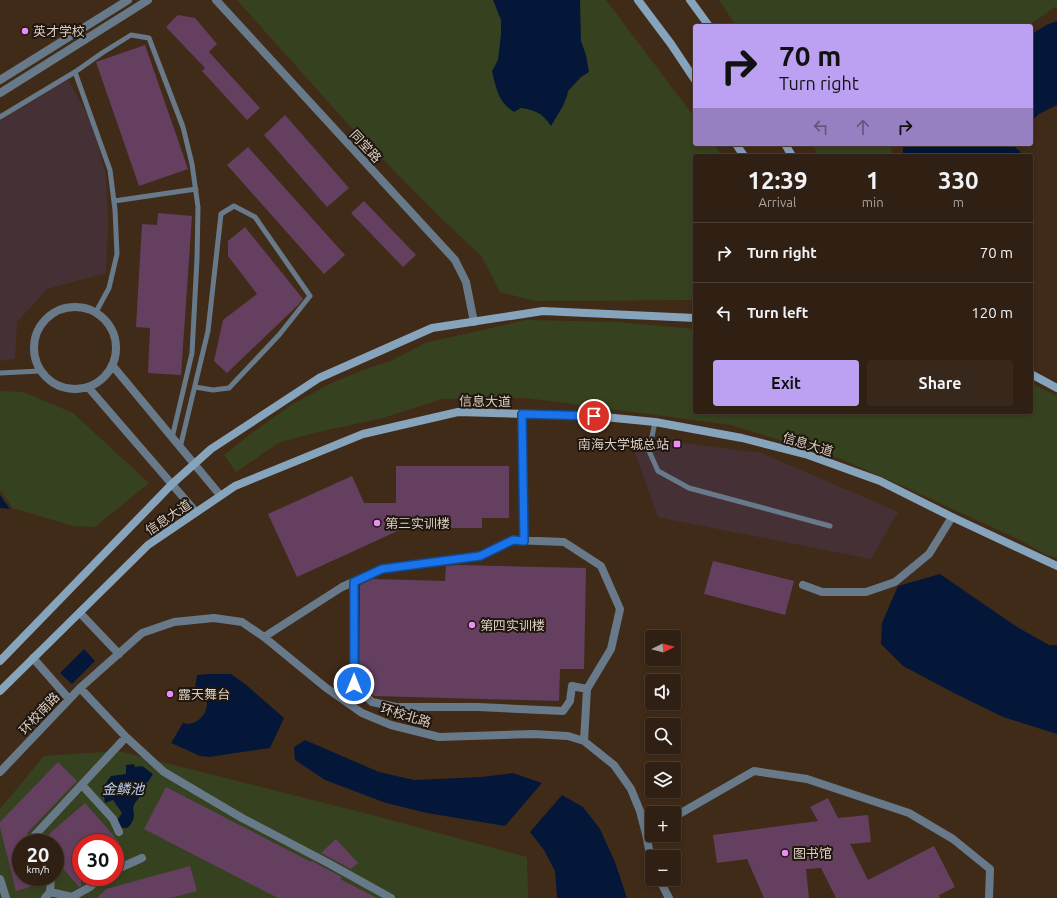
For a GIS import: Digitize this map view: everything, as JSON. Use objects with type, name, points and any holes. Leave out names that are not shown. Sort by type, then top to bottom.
[{"type":"main road","points":[[638,0],[671,44],[693,77]]},
{"type":"main road","points":[[690,0],[708,24]]},
{"type":"main road","name":"信息大道","points":[[0,661],[172,484],[194,464],[211,449],[319,378],[432,328],[543,311],[693,318]]},
{"type":"main road","points":[[1033,375],[1057,388]]},
{"type":"main road","name":"信息大道","points":[[0,691],[148,545],[220,495],[235,486],[363,434],[458,412],[594,416],[655,422],[742,438],[808,455],[880,481],[952,517],[1057,566]]},
{"type":"street","points":[[0,80],[128,0]]},
{"type":"street","points":[[0,93],[148,0]]},
{"type":"street","name":"同堂路","points":[[216,0],[455,260],[466,282],[474,322]]},
{"type":"street","points":[[79,306],[93,310],[104,319],[113,331],[116,345],[112,365],[110,370],[100,380],[88,387],[73,389],[59,386],[47,379],[40,371],[34,358],[34,343],[37,330],[52,313],[65,307],[79,306]]},
{"type":"street","points":[[112,365],[220,495]]},
{"type":"street","points":[[88,387],[196,512]]},
{"type":"street","points":[[522,414],[524,541]]},
{"type":"street","points":[[803,585],[822,592],[866,592],[895,582],[929,554],[952,517]]},
{"type":"street","points":[[264,637],[342,587],[382,569],[480,556],[513,540],[564,542],[601,566],[620,609],[611,649],[587,688],[584,741]]},
{"type":"street","points":[[354,582],[354,684],[372,702],[396,707],[478,707],[563,711],[570,701],[572,686],[587,688]]},
{"type":"street","points":[[80,613],[118,654]]},
{"type":"street","name":"环校北路","points":[[80,688],[142,633],[174,622],[214,618],[242,622],[264,637],[325,688],[362,713],[391,725],[439,737],[533,734],[568,736],[584,741],[614,765],[631,789],[645,823]]},
{"type":"street","points":[[33,658],[69,699]]},
{"type":"street","points":[[80,688],[126,737],[164,772],[242,818],[328,862],[391,898]]},
{"type":"street","name":"环校南路","points":[[0,772],[80,688]]},
{"type":"street","points":[[36,834],[126,737]]},
{"type":"street","points":[[681,813],[754,771],[807,779],[910,813],[953,839],[990,869],[989,898]]},
{"type":"street","points":[[82,785],[113,819],[119,832]]},
{"type":"street","points":[[124,866],[142,858]]},
{"type":"street","points":[[0,879],[6,898]]},
{"type":"street","points":[[48,895],[72,896],[91,886]]},
{"type":"street","points":[[663,886],[669,898]]},
{"type":"lane","points":[[0,117],[75,72],[131,35],[149,38],[183,127],[192,164],[198,207],[192,353],[172,438]]},
{"type":"lane","points":[[75,72],[110,170],[114,201],[117,254],[109,288],[96,312]]},
{"type":"lane","points":[[114,201],[196,189]]},
{"type":"lane","points":[[180,448],[208,331],[221,214],[234,206],[255,217],[310,296],[279,335],[229,388],[213,390],[195,387]]},
{"type":"lane","points":[[0,373],[40,371]]},
{"type":"lane","points":[[655,422],[649,451],[658,472],[689,488],[830,526]]},
{"type":"shaded area","points":[[68,80],[91,121],[106,175],[108,226],[106,273],[47,289],[17,322],[15,359],[0,361],[0,121]]},
{"type":"shaded area","name":"南海大学城总站","points":[[629,436],[761,453],[898,512],[871,559],[658,517]]},
{"type":"green space","points":[[237,0],[606,0],[693,115],[693,146],[716,146],[720,154],[693,154],[693,300],[535,301],[500,292],[482,257],[347,123]]},
{"type":"green space","points":[[719,0],[1057,0],[1057,8],[1055,7],[1031,24],[735,24]]},
{"type":"green space","points":[[813,146],[892,146],[891,154],[817,154]]},
{"type":"green space","points":[[526,320],[617,322],[693,329],[693,414],[1033,414],[1033,384],[1057,396],[1057,558],[1047,555],[1020,540],[841,459],[731,425],[527,398],[442,399],[383,418],[280,442],[236,472],[224,455],[291,405],[334,382],[393,360],[425,343]]},
{"type":"green space","points":[[0,391],[23,392],[73,413],[149,483],[95,527],[73,526],[13,508],[0,490]]},
{"type":"green space","points":[[118,751],[368,814],[527,857],[528,898],[0,898],[0,809],[44,756]]},
{"type":"water","points":[[493,0],[580,0],[581,41],[586,55],[589,72],[581,77],[568,91],[563,106],[551,126],[545,118],[535,111],[521,108],[514,112],[504,104],[498,94],[492,71],[498,60],[501,20]]},
{"type":"water","points":[[1057,21],[1057,105],[1039,114],[1033,119],[1033,34],[1046,25]]},
{"type":"water","points":[[903,146],[1013,146],[1020,151],[1021,154],[903,154]]},
{"type":"water","points":[[0,495],[10,509],[0,508]]},
{"type":"water","points":[[940,574],[1017,627],[1049,645],[1057,645],[1057,734],[1003,717],[952,692],[903,666],[881,644],[882,623],[898,586]]},
{"type":"water","points":[[84,649],[95,661],[72,684],[60,673]]},
{"type":"water","points":[[231,674],[245,684],[284,718],[270,748],[209,757],[200,756],[171,743],[183,723],[194,723],[204,714],[207,701],[202,692],[195,688],[197,675]]},
{"type":"water","points":[[305,740],[379,772],[414,780],[481,777],[513,773],[542,783],[505,826],[427,813],[386,803],[325,780],[295,760],[294,747]]},
{"type":"water","name":"金鳞池","points":[[134,764],[135,767],[142,766],[153,774],[148,782],[142,785],[137,791],[140,797],[136,801],[133,808],[134,819],[127,828],[123,828],[119,826],[118,819],[122,813],[113,800],[105,803],[104,789],[111,776],[126,774],[126,765]]},
{"type":"water","points":[[562,795],[583,807],[600,829],[615,862],[627,898],[557,898],[555,871],[544,850],[530,832]]},
{"type":"building","points":[[178,15],[195,18],[217,44],[209,52],[260,108],[247,120],[202,71],[205,68],[166,27]]},
{"type":"building","points":[[145,45],[188,169],[139,186],[96,62]]},
{"type":"building","points":[[285,115],[349,188],[327,207],[264,135]]},
{"type":"building","points":[[248,147],[345,255],[324,274],[227,165]]},
{"type":"building","points":[[364,201],[416,255],[403,267],[351,213]]},
{"type":"building","points":[[158,213],[192,216],[181,375],[148,373],[150,328],[136,327],[142,224],[157,225]]},
{"type":"building","points":[[245,227],[303,299],[227,373],[214,361],[223,320],[257,294],[228,256],[228,241]]},
{"type":"building","name":"第三实训楼","points":[[396,466],[509,466],[509,518],[482,518],[482,528],[404,528],[297,577],[268,514],[352,476],[364,503],[396,503]]},
{"type":"building","points":[[713,561],[794,581],[785,615],[704,594]]},
{"type":"building","name":"第四实训楼","points":[[446,566],[586,568],[584,669],[560,669],[559,701],[374,696],[359,682],[360,585],[373,579],[445,581]]},
{"type":"building","points":[[58,762],[77,781],[27,834],[12,834],[12,875],[0,822]]},
{"type":"building","points":[[166,787],[311,862],[312,861],[342,877],[340,879],[377,898],[278,898],[144,829]]},
{"type":"building","name":"图书馆","points":[[828,798],[838,818],[868,815],[871,842],[850,844],[868,880],[934,846],[955,887],[939,895],[940,898],[836,898],[821,868],[806,869],[809,898],[764,898],[747,859],[717,863],[713,835],[818,821],[810,807]]},
{"type":"building","points":[[85,803],[112,834],[72,834],[72,879],[64,870],[64,834],[49,834]]},
{"type":"building","points":[[336,839],[358,863],[351,869],[321,853]]},
{"type":"building","points":[[190,866],[197,891],[171,898],[97,898],[106,889],[124,886],[124,884]]},
{"type":"building","points":[[15,886],[33,886],[16,891]]},
{"type":"place","name":"英才学校","points":[[25,31]]},
{"type":"place","name":"南海大学城总站","points":[[677,444]]},
{"type":"place","name":"第三实训楼","points":[[377,523]]},
{"type":"place","name":"第四实训楼","points":[[472,625]]},
{"type":"place","name":"露天舞台","points":[[170,694]]},
{"type":"place","name":"图书馆","points":[[785,853]]},
{"type":"route","points":[[354,684],[354,582],[382,569],[480,556],[513,540],[524,541],[522,414],[594,416]]}]
